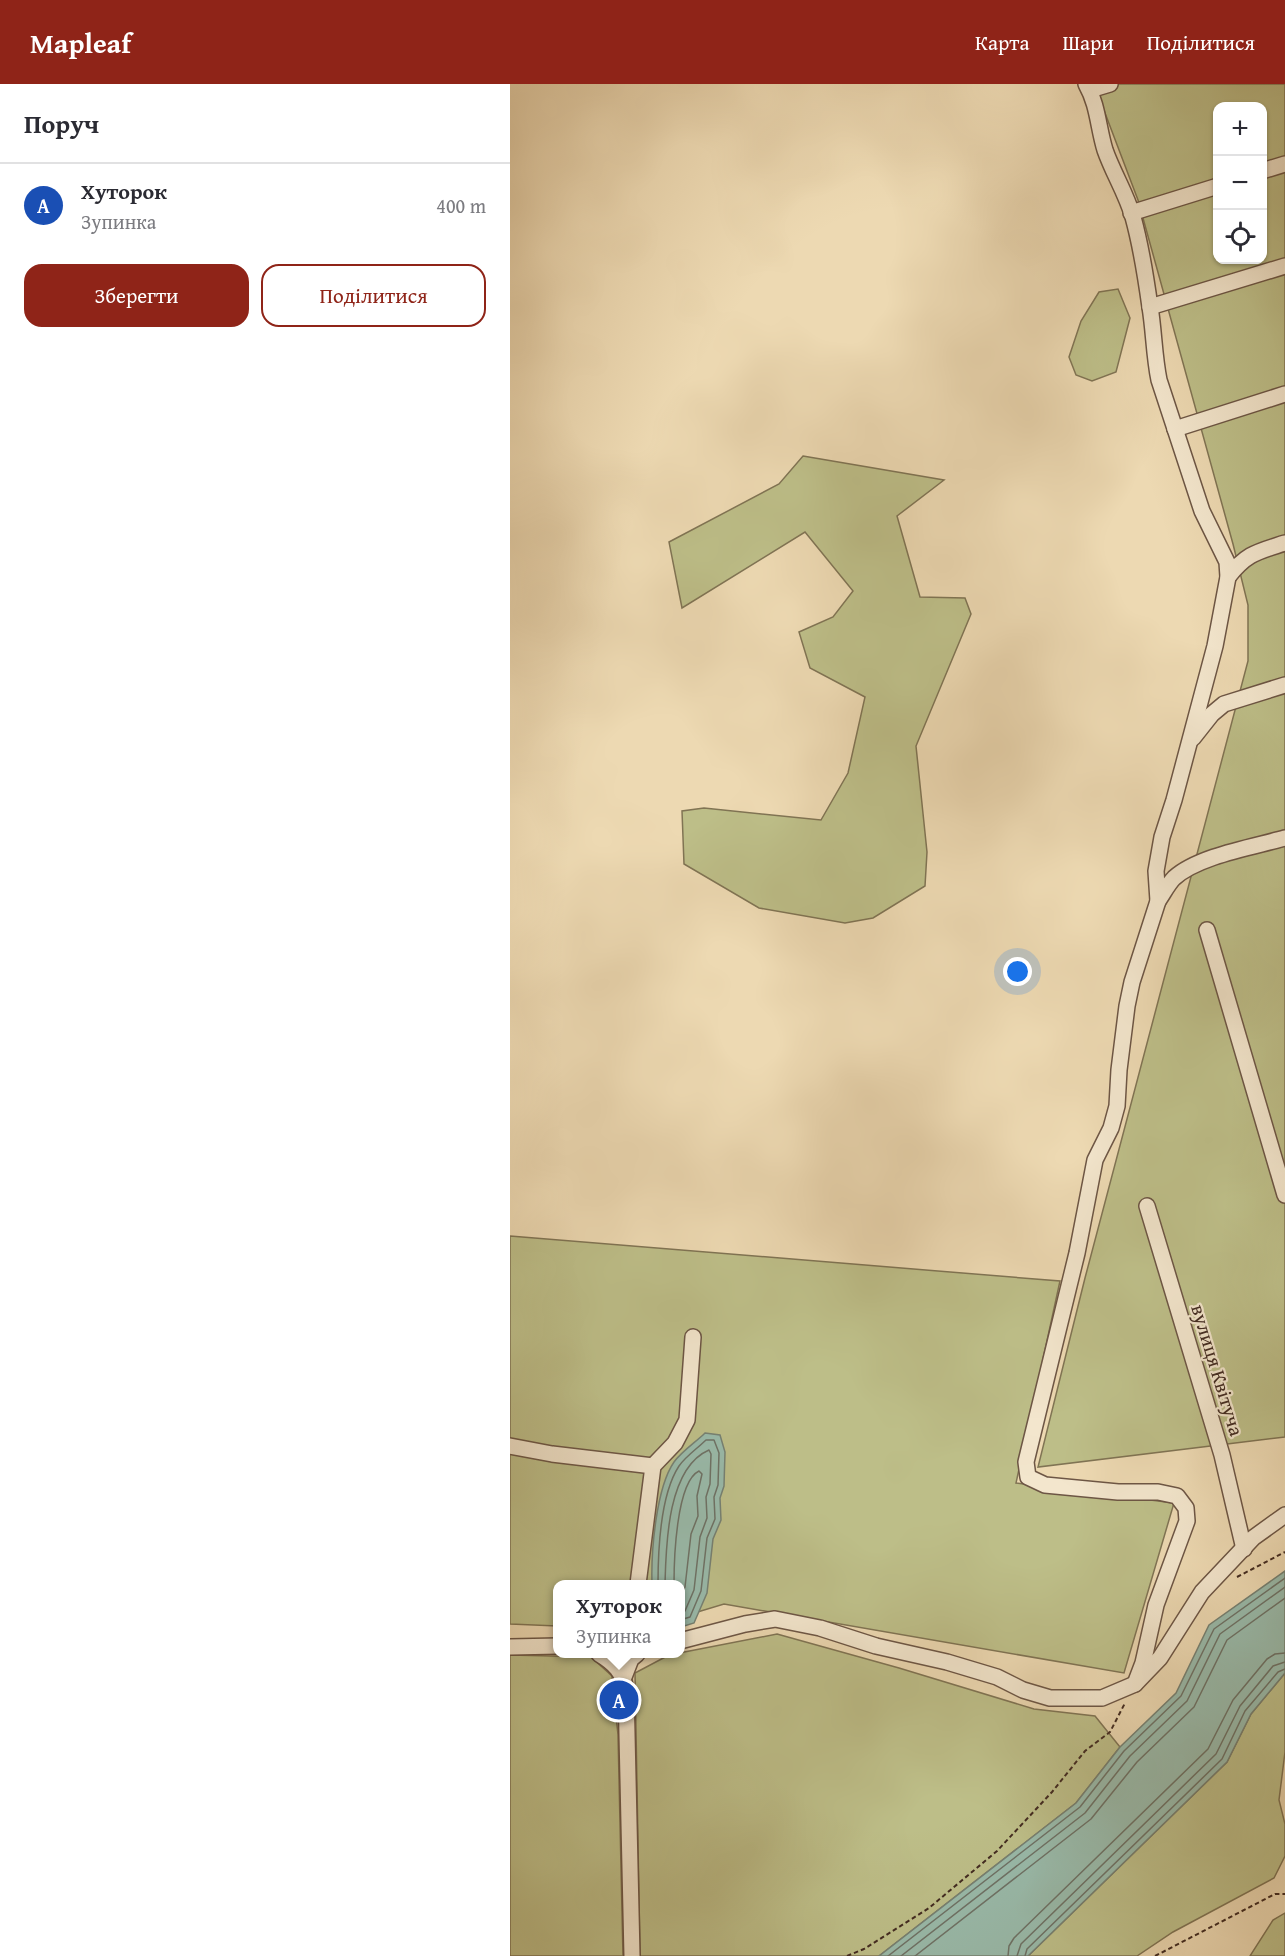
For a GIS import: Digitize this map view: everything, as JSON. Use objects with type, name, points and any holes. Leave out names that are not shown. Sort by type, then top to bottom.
[{"type":"street","points":[[1110,84],[1088,87],[1097,109],[1104,147],[1126,195],[1131,213],[1150,307],[1157,369],[1202,511],[1227,562],[1227,577],[1215,646],[1162,837],[1156,870],[1158,901]]},
{"type":"street","points":[[1267,170],[1285,164]]},
{"type":"street","points":[[1131,213],[1213,188]]},
{"type":"street","points":[[1150,307],[1285,266]]},
{"type":"street","points":[[1175,429],[1285,394]]},
{"type":"street","points":[[1227,577],[1240,561],[1256,552],[1285,543]]},
{"type":"street","points":[[1189,743],[1212,714],[1224,704],[1285,685]]},
{"type":"street","points":[[1135,1684],[1143,1663],[1156,1605],[1186,1521],[1186,1508],[1177,1496],[1158,1492],[1118,1492],[1045,1485],[1028,1477],[1026,1462],[1077,1253],[1095,1160],[1111,1128],[1117,1107],[1127,1006],[1132,982],[1158,901],[1174,878],[1193,866],[1209,859],[1285,838]]},
{"type":"street","points":[[1207,930],[1285,1195]]},
{"type":"street","name":"вулиця Квітуча","points":[[1147,1206],[1222,1455],[1244,1548]]},
{"type":"street","points":[[639,1580],[653,1466],[675,1443],[687,1420],[693,1337]]},
{"type":"street","points":[[510,1446],[552,1455],[653,1466]]},
{"type":"street","points":[[685,1640],[744,1624],[774,1619],[820,1628],[876,1646],[957,1665],[998,1677],[1023,1690],[1050,1698],[1102,1698],[1135,1684],[1160,1658],[1202,1592],[1253,1538],[1285,1515]]},
{"type":"street","points":[[510,1647],[553,1646]]},
{"type":"street","points":[[607,1658],[624,1677]]},
{"type":"street","points":[[632,1658],[624,1677],[628,1708],[632,1956]]},
{"type":"path","points":[[1230,1580],[1285,1552]]},
{"type":"path","points":[[847,1956],[864,1949],[929,1908],[997,1851],[1052,1792],[1085,1751],[1110,1732],[1135,1684]]},
{"type":"path","points":[[1155,1956],[1275,1893],[1285,1894]]},
{"type":"green space","points":[[1094,84],[1285,84],[1285,1437],[1038,1467],[1085,1278],[1248,661],[1248,605],[1138,200]]},
{"type":"green space","points":[[1118,289],[1130,318],[1116,372],[1092,381],[1076,375],[1069,357],[1081,321],[1099,292]]},
{"type":"green space","points":[[803,456],[944,480],[897,516],[920,597],[965,598],[971,614],[916,746],[927,852],[925,886],[873,918],[845,923],[759,908],[684,864],[682,811],[704,808],[821,820],[848,773],[865,697],[810,668],[799,632],[833,617],[853,591],[805,532],[682,608],[669,542],[779,484]]},
{"type":"green space","points":[[510,1236],[1060,1281],[1016,1483],[1174,1503],[1124,1673],[724,1604],[685,1616],[685,1580],[553,1580],[553,1626],[510,1624]]},
{"type":"green space","points":[[777,1634],[1034,1709],[1095,1716],[1120,1747],[1076,1803],[879,1956],[640,1956],[635,1673],[663,1658],[685,1658],[685,1652]]},
{"type":"green space","points":[[510,1655],[592,1658],[612,1676],[618,1735],[623,1956],[510,1956]]},
{"type":"green space","points":[[1285,1673],[1285,1752],[1279,1800],[1285,1824],[1285,1856],[1274,1878],[1173,1932],[1137,1956],[1028,1956],[1227,1762],[1251,1714]]},
{"type":"green space","points":[[1285,1913],[1285,1956],[1250,1956],[1273,1920]]},
{"type":"water","points":[[705,1433],[720,1435],[725,1452],[724,1486],[720,1498],[721,1520],[713,1539],[707,1593],[694,1623],[685,1626],[685,1580],[652,1580],[652,1555],[659,1504],[668,1473],[681,1454]]},
{"type":"water","points":[[1285,1571],[1285,1673],[1251,1714],[1227,1762],[1028,1956],[879,1956],[1076,1803],[1120,1747],[1176,1693],[1209,1625]]},
{"type":"place","name":"Хуторок","points":[[619,1700]]}]
